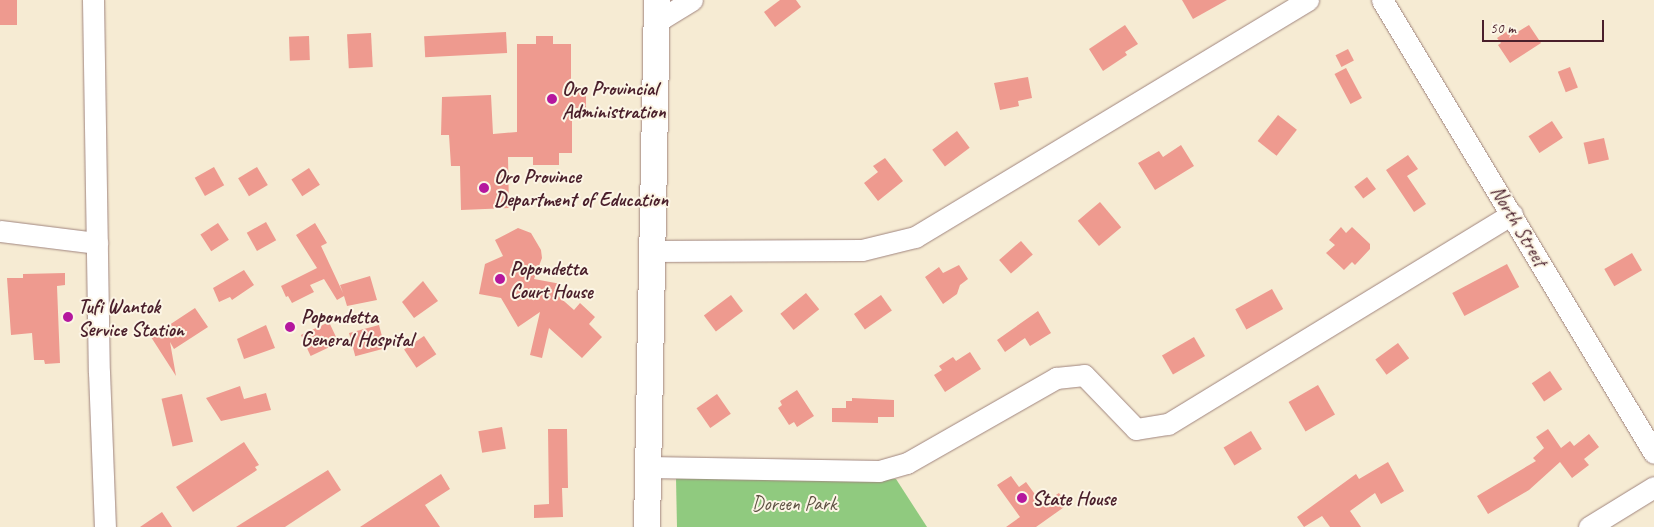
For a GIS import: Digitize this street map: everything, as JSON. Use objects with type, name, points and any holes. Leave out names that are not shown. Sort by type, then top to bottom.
[{"type":"main road","points":[[647,527],[650,251],[657,11]]},
{"type":"street","points":[[93,0],[97,243],[105,527]]},
{"type":"street","points":[[657,11],[692,0]]},
{"type":"street","points":[[650,251],[862,250],[915,237],[1308,0]]},
{"type":"street","name":"North Street","points":[[1382,0],[1654,453]]},
{"type":"street","points":[[648,467],[879,471],[907,463],[1056,378],[1084,375],[1136,429],[1168,424],[1512,214]]},
{"type":"street","points":[[0,231],[97,243]]},
{"type":"street","points":[[1589,527],[1654,487]]},
{"type":"green space","name":"Doreen Park","points":[[676,478],[896,479],[927,527],[677,527]]},
{"type":"building","points":[[0,0],[17,0],[17,25],[0,25]]},
{"type":"building","points":[[780,0],[796,0],[801,7],[775,27],[764,12]]},
{"type":"building","points":[[1182,0],[1227,0],[1193,19]]},
{"type":"building","points":[[1125,25],[1138,44],[1125,52],[1127,55],[1103,71],[1089,49]]},
{"type":"building","points":[[1529,25],[1541,43],[1510,63],[1498,45],[1501,43],[1497,38],[1512,28],[1516,33]]},
{"type":"building","points":[[506,32],[507,53],[425,57],[424,36]]},
{"type":"building","points":[[371,33],[373,67],[349,68],[347,34]]},
{"type":"building","points":[[309,36],[310,60],[290,61],[289,37]]},
{"type":"building","points":[[536,36],[553,36],[553,44],[571,44],[571,90],[586,90],[586,108],[572,108],[572,153],[559,153],[559,165],[533,165],[533,157],[508,157],[509,208],[461,210],[460,166],[451,166],[449,135],[441,135],[442,97],[491,95],[493,134],[517,132],[517,44],[536,44]]},
{"type":"building","points":[[1348,49],[1354,61],[1341,67],[1336,55]]},
{"type":"building","points":[[1570,67],[1578,88],[1566,92],[1558,72]]},
{"type":"building","points":[[1346,68],[1362,98],[1350,104],[1335,74]]},
{"type":"building","points":[[1028,77],[1032,98],[1018,101],[1019,106],[1000,110],[994,83]]},
{"type":"building","points":[[1278,115],[1297,130],[1277,156],[1258,141]]},
{"type":"building","points":[[1552,121],[1563,138],[1539,153],[1529,136]]},
{"type":"building","points":[[957,131],[970,148],[945,166],[932,150]]},
{"type":"building","points":[[1604,138],[1609,159],[1588,164],[1584,143]]},
{"type":"building","points":[[1181,145],[1194,166],[1155,190],[1138,163],[1159,151],[1163,157]]},
{"type":"building","points":[[1408,155],[1418,169],[1407,176],[1426,204],[1414,212],[1386,170]]},
{"type":"building","points":[[885,158],[903,181],[878,201],[864,183],[878,172],[873,166]]},
{"type":"building","points":[[214,167],[224,185],[205,196],[195,178]]},
{"type":"building","points":[[257,167],[268,185],[249,196],[238,178]]},
{"type":"building","points":[[309,168],[320,185],[302,196],[291,179]]},
{"type":"building","points":[[1367,177],[1376,189],[1363,199],[1354,187]]},
{"type":"building","points":[[1100,202],[1121,227],[1099,246],[1078,221]]},
{"type":"building","points":[[266,222],[276,240],[257,251],[247,233]]},
{"type":"building","points":[[218,223],[229,240],[211,251],[200,234]]},
{"type":"building","points":[[315,223],[327,243],[321,246],[343,293],[340,285],[370,276],[377,300],[347,306],[344,296],[337,300],[324,279],[310,285],[314,292],[292,303],[288,296],[286,297],[281,286],[317,268],[296,235]]},
{"type":"building","points":[[1341,227],[1346,233],[1352,227],[1370,244],[1370,249],[1355,265],[1352,262],[1344,270],[1326,253],[1335,245],[1329,240]]},
{"type":"building","points":[[518,228],[531,233],[541,250],[542,258],[534,279],[561,284],[556,294],[574,310],[580,303],[595,317],[589,324],[602,337],[582,358],[549,328],[542,358],[530,355],[540,312],[518,327],[501,298],[479,294],[485,264],[503,256],[495,240]]},
{"type":"building","points":[[1021,241],[1033,255],[1011,274],[999,260]]},
{"type":"building","points":[[1632,253],[1642,270],[1614,286],[1604,269]]},
{"type":"building","points":[[1507,264],[1519,287],[1464,316],[1452,293]]},
{"type":"building","points":[[959,265],[968,279],[960,285],[957,294],[943,304],[925,277],[939,267],[943,273]]},
{"type":"building","points":[[244,270],[254,285],[232,300],[230,297],[219,302],[213,288]]},
{"type":"building","points":[[65,273],[65,285],[57,286],[60,363],[45,364],[44,360],[34,360],[32,333],[11,335],[7,278],[23,278],[23,274]]},
{"type":"building","points":[[423,281],[438,301],[414,318],[402,302]]},
{"type":"building","points":[[1272,289],[1283,309],[1246,329],[1235,309]]},
{"type":"building","points":[[806,293],[819,309],[794,330],[780,314]]},
{"type":"building","points":[[731,295],[743,311],[716,331],[704,315]]},
{"type":"building","points":[[881,295],[892,311],[865,329],[854,314]]},
{"type":"building","points":[[195,308],[208,327],[174,349],[170,342],[176,376],[151,337]]},
{"type":"building","points":[[1038,311],[1051,333],[1030,346],[1025,338],[1005,352],[997,340]]},
{"type":"building","points":[[329,322],[339,343],[311,356],[301,335]]},
{"type":"building","points":[[266,325],[275,348],[244,359],[237,339]]},
{"type":"building","points":[[379,325],[385,348],[355,356],[349,333]]},
{"type":"building","points":[[424,336],[436,354],[416,368],[404,349]]},
{"type":"building","points":[[1194,337],[1205,356],[1173,375],[1162,356]]},
{"type":"building","points":[[1398,343],[1409,358],[1387,375],[1375,359]]},
{"type":"building","points":[[970,352],[981,369],[945,392],[934,375],[942,370],[939,366],[953,357],[956,361]]},
{"type":"building","points":[[1550,371],[1562,389],[1544,402],[1532,383]]},
{"type":"building","points":[[1318,385],[1335,414],[1306,431],[1289,402]]},
{"type":"building","points":[[240,386],[244,399],[266,393],[271,410],[221,421],[206,398]]},
{"type":"building","points":[[797,390],[814,416],[797,427],[794,422],[789,425],[778,408],[782,405],[780,401]]},
{"type":"building","points":[[182,394],[193,442],[173,446],[162,399]]},
{"type":"building","points":[[717,394],[731,414],[710,428],[697,408]]},
{"type":"building","points":[[852,398],[894,400],[894,417],[878,417],[878,423],[832,422],[832,408],[846,408],[846,401],[852,401]]},
{"type":"building","points":[[502,427],[506,449],[482,453],[478,431]]},
{"type":"building","points":[[548,429],[567,429],[568,488],[562,488],[563,517],[534,518],[534,505],[549,504]]},
{"type":"building","points":[[1548,429],[1561,448],[1570,441],[1574,446],[1589,434],[1599,447],[1584,459],[1589,465],[1572,478],[1560,462],[1529,490],[1488,514],[1477,496],[1536,461],[1533,458],[1544,448],[1536,437]]},
{"type":"building","points":[[1251,431],[1262,449],[1234,465],[1224,447]]},
{"type":"building","points":[[244,442],[259,465],[255,467],[257,470],[193,512],[176,487]]},
{"type":"building","points":[[1388,462],[1404,491],[1381,504],[1375,493],[1350,511],[1361,527],[1330,527],[1322,516],[1304,527],[1297,517],[1356,474],[1359,479]]},
{"type":"building","points":[[328,470],[341,490],[285,527],[236,527]]},
{"type":"building","points":[[441,474],[450,489],[425,505],[440,527],[360,527]]},
{"type":"building","name":"State House","points":[[1011,476],[1019,487],[1026,482],[1042,504],[1059,493],[1067,505],[1036,527],[1006,527],[1020,517],[997,485]]},
{"type":"building","points":[[162,512],[172,527],[140,527]]},
{"type":"place","name":"Oro Provincial Administration","points":[[552,99]]},
{"type":"place","name":"Oro Province Department of Education","points":[[484,188]]},
{"type":"place","name":"Popondetta Court House","points":[[500,279]]},
{"type":"place","name":"Tufi Wantok Service Station","points":[[68,317]]},
{"type":"place","name":"Popondetta General Hospital","points":[[290,327]]},
{"type":"place","name":"State House","points":[[1022,498]]}]
